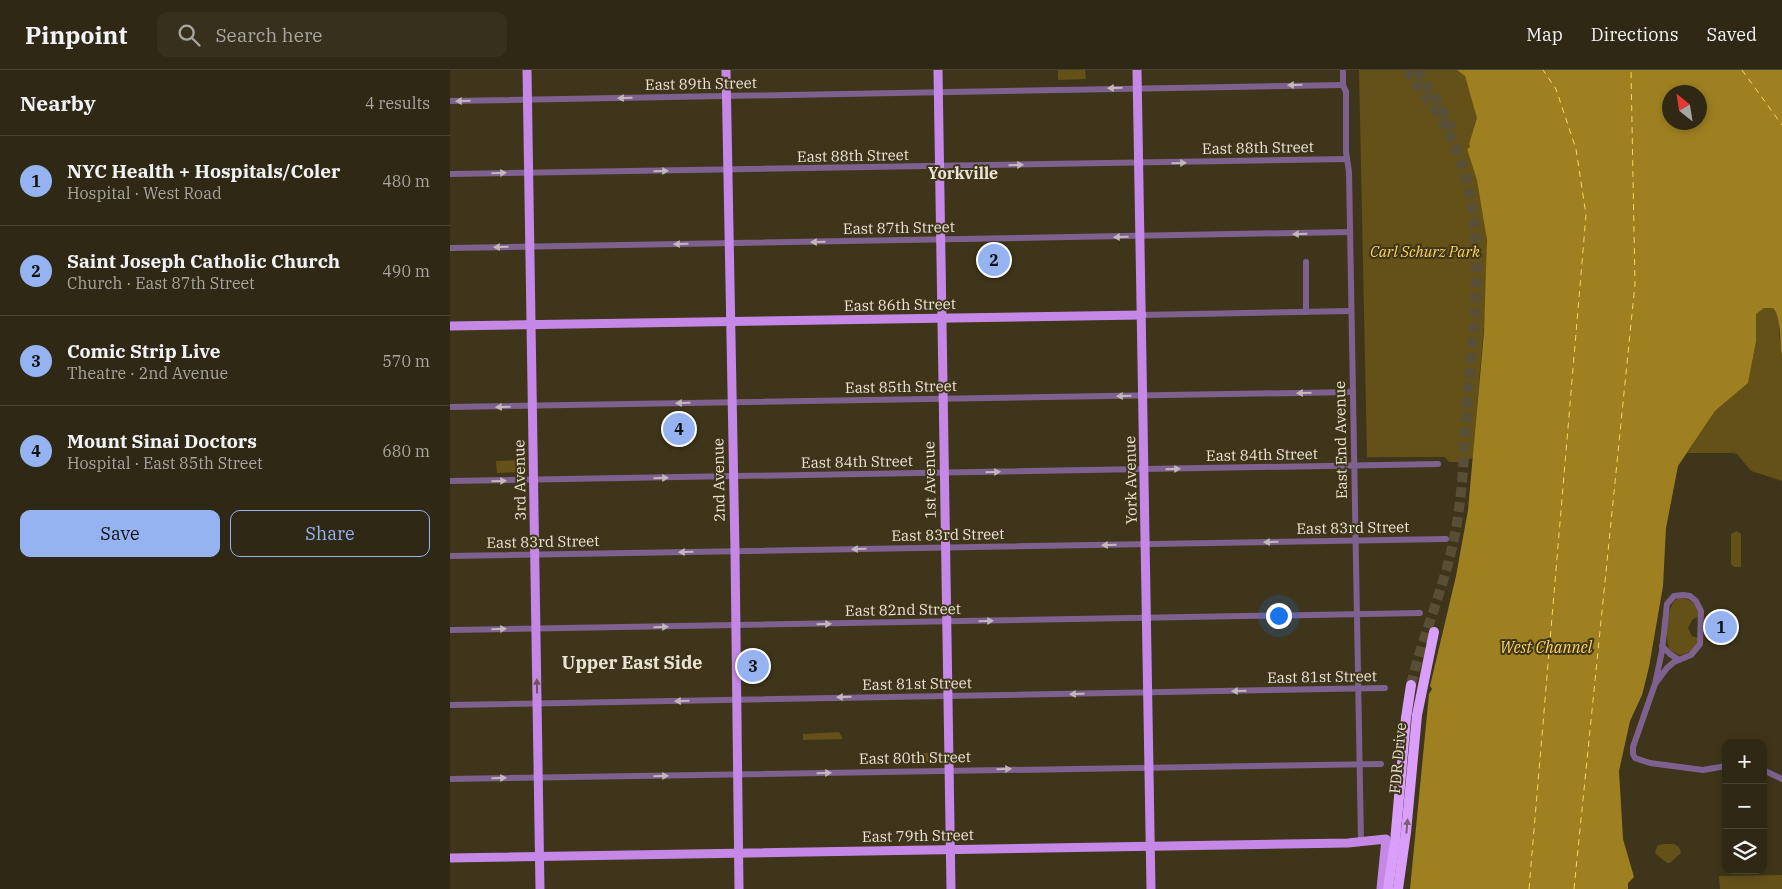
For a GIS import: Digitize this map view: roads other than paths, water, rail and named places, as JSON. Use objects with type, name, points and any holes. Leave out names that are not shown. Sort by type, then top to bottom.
[{"type":"highway","name":"FDR Drive","points":[[1398,889],[1406,832],[1417,715],[1434,632]]},
{"type":"highway","name":"FDR Drive","points":[[1388,889],[1395,842],[1406,718],[1411,684]]},
{"type":"main road","name":"3rd Avenue","points":[[527,70],[540,889]]},
{"type":"main road","name":"2nd Avenue","points":[[726,70],[735,551],[738,889]]},
{"type":"main road","name":"1st Avenue","points":[[938,70],[951,889]]},
{"type":"main road","name":"York Avenue","points":[[1137,70],[1151,889]]},
{"type":"main road","name":"East 86th Street","points":[[450,326],[1142,315]]},
{"type":"main road","name":"East 79th Street","points":[[450,858],[1150,846],[1386,839],[1381,889]]},
{"type":"street","name":"East End Avenue","points":[[1342,70],[1343,85],[1346,92],[1361,841]]},
{"type":"street","name":"East 89th Street","points":[[450,101],[1343,85]]},
{"type":"street","name":"East 88th Street","points":[[450,174],[1347,159]]},
{"type":"street","name":"East 87th Street","points":[[450,248],[1349,232]]},
{"type":"street","points":[[1306,262],[1306,312]]},
{"type":"street","name":"East 86th Street","points":[[1142,315],[1350,311]]},
{"type":"street","name":"East 85th Street","points":[[450,407],[1353,392]]},
{"type":"street","name":"East 84th Street","points":[[450,481],[1438,464]]},
{"type":"street","name":"East 83rd Street","points":[[450,556],[1446,539]]},
{"type":"street","points":[[1654,684],[1663,671],[1695,652],[1700,644],[1701,610],[1696,601],[1690,596],[1679,595],[1672,597],[1668,602],[1654,684],[1633,747],[1634,756],[1636,759],[1650,763],[1700,770],[1722,767]]},
{"type":"street","name":"East 82nd Street","points":[[450,630],[1420,613]]},
{"type":"street","points":[[1662,646],[1679,660]]},
{"type":"street","name":"East 81st Street","points":[[450,705],[1385,688]]},
{"type":"street","name":"East 80th Street","points":[[450,779],[1381,764]]},
{"type":"street","points":[[1767,772],[1782,779]]},
{"type":"water","name":"West Channel","points":[[1457,70],[1782,70],[1782,356],[1778,317],[1773,308],[1764,308],[1756,314],[1756,342],[1748,383],[1715,411],[1678,466],[1666,528],[1663,586],[1649,667],[1642,695],[1630,721],[1619,771],[1623,839],[1634,877],[1628,883],[1628,889],[1410,889],[1429,694],[1432,689],[1430,686],[1456,576],[1468,510],[1484,332],[1487,240],[1477,180],[1467,149],[1470,147],[1469,144],[1477,118],[1465,76]]},
{"type":"tunnel","points":[[1406,70],[1437,113],[1450,136],[1460,160],[1468,188],[1476,246],[1475,305],[1457,525],[1444,579],[1411,685]]},
{"type":"tunnel","points":[[1417,70],[1438,101],[1452,129]]},
{"type":"place","name":"Saint Joseph Catholic Church","points":[[994,260]]},
{"type":"place","name":"Mount Sinai Doctors","points":[[679,429]]},
{"type":"place","name":"NYC Health + Hospitals/Coler","points":[[1721,627]]},
{"type":"place","name":"Comic Strip Live","points":[[753,666]]},
{"type":"district","name":"Yorkville","points":[[963,173]]},
{"type":"district","name":"Upper East Side","points":[[632,663]]},
{"type":"park label","name":"Carl Schurz Park","points":[[1425,252]]}]
